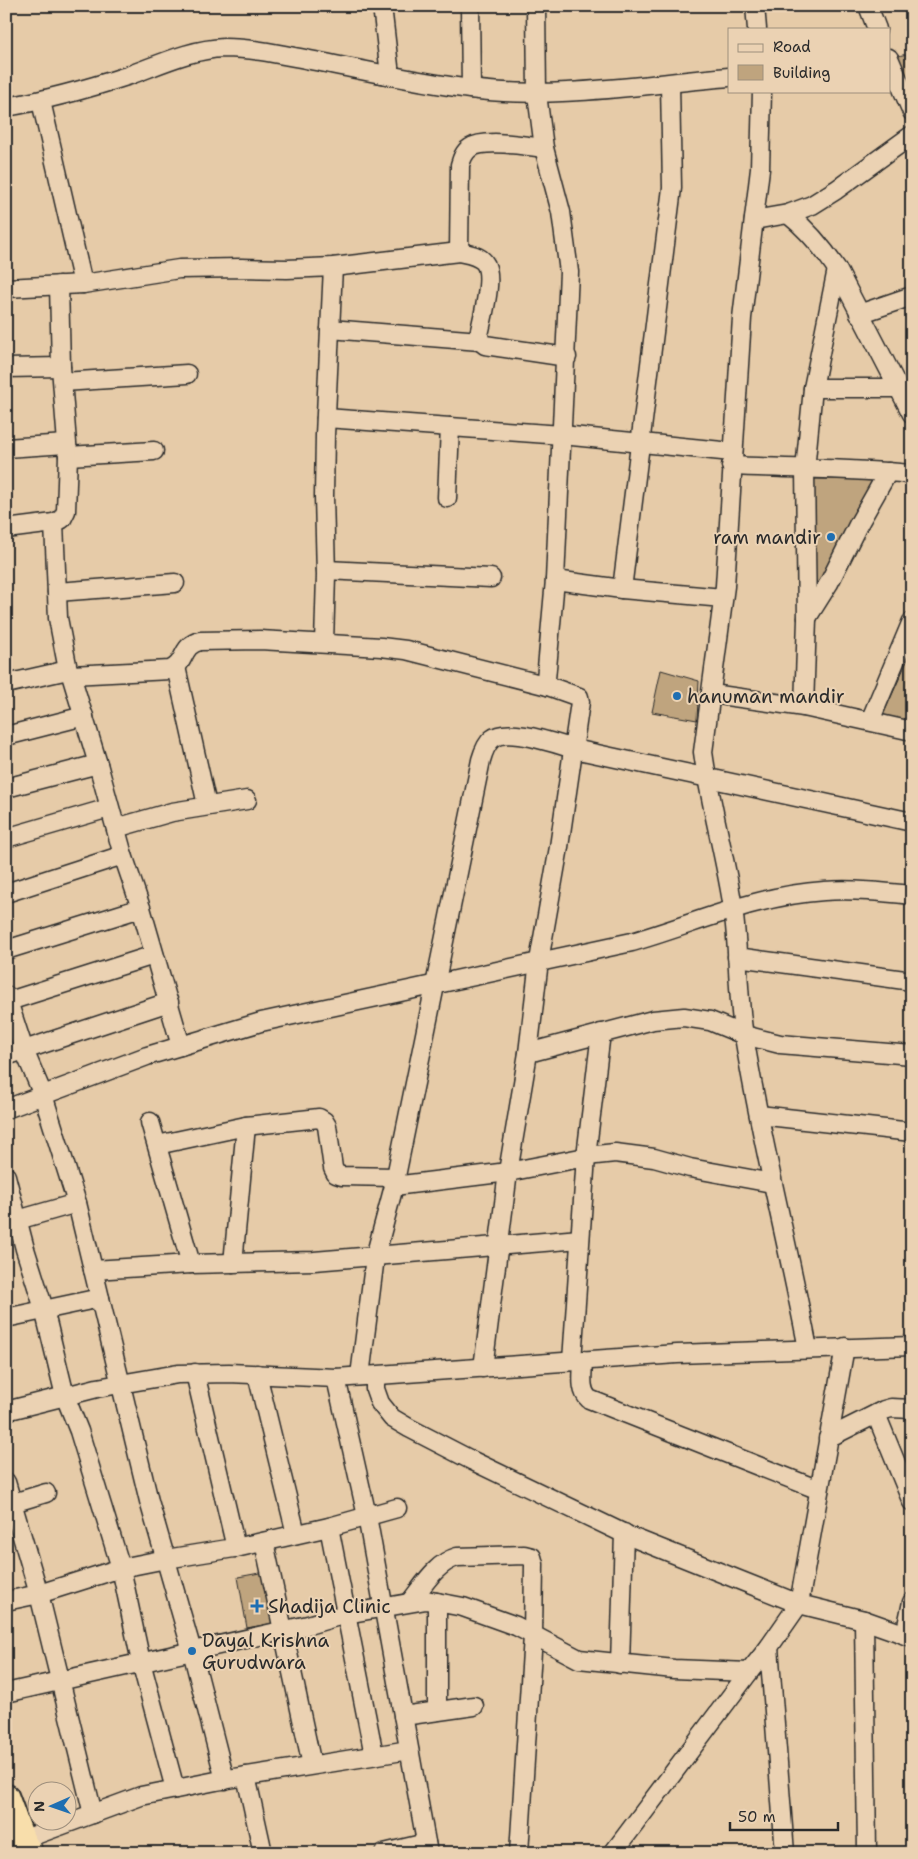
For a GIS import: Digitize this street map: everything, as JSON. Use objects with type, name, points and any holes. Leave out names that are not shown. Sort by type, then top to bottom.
[{"type":"highway","points":[[6,1798],[26,1847]]},
{"type":"street","points":[[382,6],[390,75]]},
{"type":"street","points":[[470,6],[471,89]]},
{"type":"street","points":[[546,6],[536,6],[537,94],[544,148],[561,212],[569,272],[567,357],[555,580],[546,679],[548,686]]},
{"type":"street","points":[[755,6],[757,28]]},
{"type":"street","points":[[868,6],[877,28]]},
{"type":"street","points":[[6,106],[41,101],[106,83],[195,53],[224,48],[286,55],[426,83],[505,93],[537,94],[670,84],[728,77]]},
{"type":"street","points":[[890,60],[912,112]]},
{"type":"street","points":[[622,589],[672,188],[670,84]]},
{"type":"street","points":[[762,92],[760,169],[742,318],[723,598],[703,752],[706,777],[733,908],[744,1035],[772,1183],[808,1349]]},
{"type":"street","points":[[41,101],[83,284]]},
{"type":"street","points":[[754,220],[788,214],[812,204],[836,190],[912,135]]},
{"type":"street","points":[[459,252],[460,165],[462,156],[468,149],[485,143],[544,148]]},
{"type":"street","points":[[788,214],[807,229],[838,269],[859,314],[912,414]]},
{"type":"street","points":[[6,288],[83,284],[179,269],[334,267],[459,252],[475,255],[487,266],[488,282],[479,335],[480,341]]},
{"type":"street","points":[[324,643],[326,418],[334,267]]},
{"type":"street","points":[[804,707],[807,619],[805,470],[814,388],[838,269]]},
{"type":"street","points":[[6,530],[54,523],[62,519],[66,511],[67,450],[59,285]]},
{"type":"street","points":[[859,314],[912,296]]},
{"type":"street","points":[[330,329],[480,341],[485,345],[567,357]]},
{"type":"street","points":[[6,368],[62,375],[187,374]]},
{"type":"street","points":[[814,388],[898,388]]},
{"type":"street","points":[[326,418],[639,442],[805,470],[912,474]]},
{"type":"street","points":[[448,498],[450,427]]},
{"type":"street","points":[[6,448],[154,451]]},
{"type":"street","points":[[807,619],[829,584],[888,472]]},
{"type":"street","points":[[54,523],[58,618],[69,673],[84,716],[109,808],[141,908],[181,1046]]},
{"type":"street","points":[[326,570],[491,578]]},
{"type":"street","points":[[555,580],[622,589],[723,598]]},
{"type":"street","points":[[57,592],[175,583]]},
{"type":"street","points":[[870,721],[912,621]]},
{"type":"street","points":[[6,684],[69,673],[170,670],[176,667],[188,646],[200,641],[260,640],[406,650],[548,686],[579,697],[574,749],[539,961],[528,1052],[508,1172],[483,1368]]},
{"type":"street","points":[[176,667],[207,805]]},
{"type":"street","points":[[712,694],[804,707],[912,731]]},
{"type":"street","points":[[6,736],[84,716]]},
{"type":"street","points":[[912,822],[521,736],[508,734],[492,739],[486,747],[481,760],[395,1182],[376,1257],[368,1376],[380,1403],[392,1418],[474,1461],[624,1533],[799,1604],[864,1620],[909,1636],[912,1602]]},
{"type":"street","points":[[6,788],[98,764]]},
{"type":"street","points":[[116,828],[172,812],[247,800]]},
{"type":"street","points":[[6,838],[109,808]]},
{"type":"street","points":[[6,893],[123,855]]},
{"type":"street","points":[[6,1109],[148,1056],[261,1022],[632,942],[673,930],[733,908],[796,894],[825,891],[912,894]]},
{"type":"street","points":[[6,950],[141,908]]},
{"type":"street","points":[[154,955],[7,1000],[24,1050],[43,1095],[78,1203],[149,1500],[192,1651],[224,1780]]},
{"type":"street","points":[[737,957],[912,981]]},
{"type":"street","points":[[6,1056],[168,1002]]},
{"type":"street","points":[[528,1052],[653,1020],[684,1017],[710,1021],[744,1035],[780,1044],[912,1055]]},
{"type":"street","points":[[601,1033],[586,1156],[580,1239],[577,1361],[584,1394],[589,1399],[820,1490]]},
{"type":"street","points":[[759,1115],[912,1132]]},
{"type":"street","points":[[157,1144],[246,1126],[319,1118],[327,1126],[333,1168],[336,1174],[342,1176],[395,1182],[508,1172],[586,1156],[615,1153],[654,1158],[713,1173],[772,1183]]},
{"type":"street","points":[[150,1122],[191,1264]]},
{"type":"street","points":[[233,1263],[246,1126]]},
{"type":"street","points":[[6,1176],[12,1222],[44,1309],[65,1396],[79,1431],[121,1568],[141,1662],[174,1790]]},
{"type":"street","points":[[12,1222],[78,1203]]},
{"type":"street","points":[[93,1270],[191,1264],[314,1261],[580,1239]]},
{"type":"street","points":[[6,1318],[100,1298]]},
{"type":"street","points":[[6,1411],[65,1396],[178,1374],[257,1374],[336,1378],[677,1354],[912,1346]]},
{"type":"street","points":[[613,1853],[769,1647],[799,1604],[845,1348]]},
{"type":"street","points":[[195,1374],[236,1548]]},
{"type":"street","points":[[257,1374],[296,1534]]},
{"type":"street","points":[[336,1378],[367,1516],[427,1848],[384,1853]]},
{"type":"street","points":[[828,1438],[891,1408],[912,1409]]},
{"type":"street","points":[[876,1414],[912,1502]]},
{"type":"street","points":[[6,1482],[10,1504],[39,1594],[93,1814]]},
{"type":"street","points":[[10,1504],[46,1493]]},
{"type":"street","points":[[6,1601],[39,1594],[121,1568],[264,1542],[329,1527],[397,1508]]},
{"type":"street","points":[[329,1527],[374,1755]]},
{"type":"street","points":[[620,1664],[624,1533]]},
{"type":"street","points":[[264,1542],[312,1765]]},
{"type":"street","points":[[410,1602],[448,1559],[457,1557],[524,1555],[532,1558],[534,1564],[533,1636],[519,1853]]},
{"type":"street","points":[[6,1693],[282,1631],[346,1614],[426,1600],[463,1607],[516,1626],[579,1659],[674,1669],[750,1672]]},
{"type":"street","points":[[437,1602],[437,1711]]},
{"type":"street","points":[[864,1620],[868,1853]]},
{"type":"street","points":[[769,1647],[785,1853]]},
{"type":"street","points":[[403,1716],[474,1706]]},
{"type":"street","points":[[26,1847],[93,1814],[141,1796],[246,1776],[409,1750]]},
{"type":"street","points":[[246,1776],[264,1853]]},
{"type":"building","points":[[912,53],[912,90],[898,56]]},
{"type":"building","name":"ram mandir","points":[[814,479],[884,479],[813,594]]},
{"type":"building","points":[[912,650],[912,722],[883,715]]},
{"type":"building","name":"hanuman mandir","points":[[661,670],[699,681],[697,720],[652,712]]},
{"type":"building","points":[[265,1572],[274,1623],[247,1628],[238,1577]]},
{"type":"place","name":"ram mandir","points":[[831,537]]},
{"type":"place","name":"hanuman mandir","points":[[677,696]]},
{"type":"place","name":"Shadija Clinic","points":[[257,1606]]},
{"type":"place","name":"Dayal Krishna Gurudwara","points":[[192,1651]]}]
